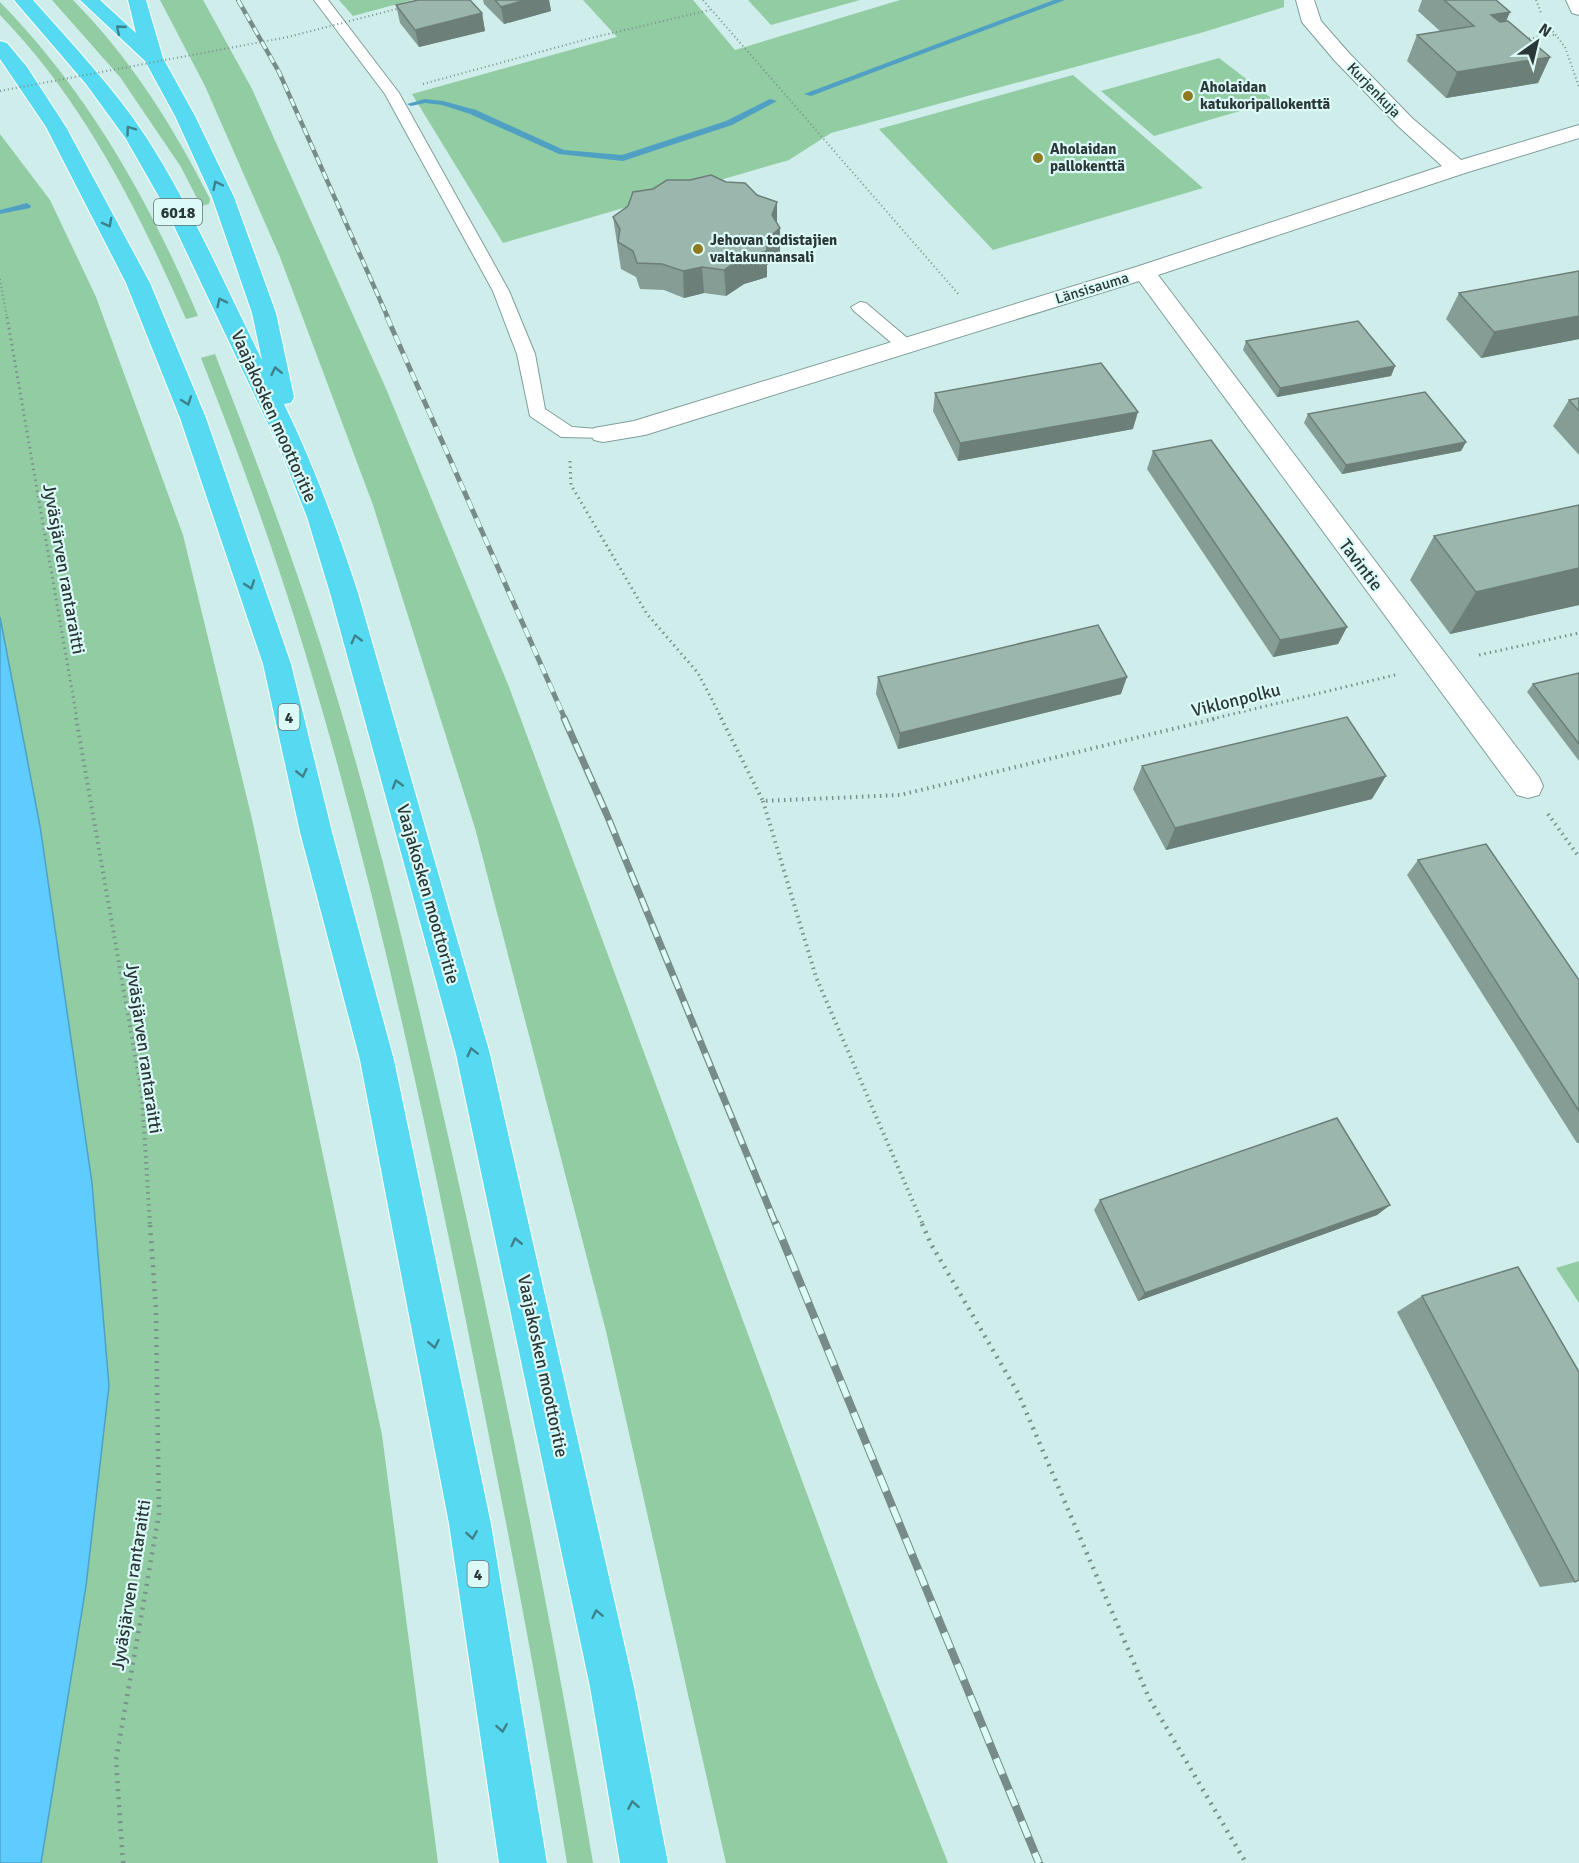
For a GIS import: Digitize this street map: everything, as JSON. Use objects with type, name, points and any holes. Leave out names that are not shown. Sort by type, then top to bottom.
[{"type":"highway","name":"Vaajakosken moottoritie","points":[[23,0],[93,80],[136,138],[177,209],[293,449],[320,517],[344,593],[473,1054],[612,1687],[644,1863]]},
{"type":"highway","points":[[88,0],[153,58]]},
{"type":"highway","points":[[137,0],[153,58],[186,116],[227,208],[264,313],[293,449]]},
{"type":"highway","points":[[0,47],[20,71],[56,127]]},
{"type":"highway","name":"4","points":[[5,91],[56,127],[133,273],[171,359],[277,664],[316,832],[377,1060],[470,1524],[523,1863]]},
{"type":"street","name":"Kurjenkuja","points":[[1305,0],[1312,22],[1342,57],[1405,122],[1457,168]]},
{"type":"street","points":[[1575,0],[1579,9]]},
{"type":"street","name":"Länsisauma","points":[[603,434],[636,429],[906,346],[1144,272],[1457,168],[1579,131]]},
{"type":"street","name":"Tavintie","points":[[1144,272],[1528,786]]},
{"type":"lane","points":[[321,0],[392,93],[501,291],[525,354],[536,412],[568,433],[603,434]]},
{"type":"lane","points":[[860,307],[906,346]]},
{"type":"path","points":[[703,0],[962,297]]},
{"type":"path","points":[[1536,0],[1554,35],[1565,47],[1579,87]]},
{"type":"path","points":[[5,91],[288,38],[409,6]]},
{"type":"path","points":[[392,93],[591,38],[710,10]]},
{"type":"path","points":[[1523,39],[1554,35]]},
{"type":"path","name":"Jyväsjärven rantaraitti","points":[[0,279],[142,1095],[156,1311],[159,1514],[116,1760],[123,1863]]},
{"type":"path","points":[[568,433],[571,485],[646,614],[698,673],[763,801],[816,977],[931,1244],[1018,1393],[1149,1698],[1246,1863]]},
{"type":"path","name":"Viklonpolku","points":[[900,795],[1437,665],[1579,633]]},
{"type":"path","points":[[1528,786],[1579,857]]},
{"type":"path","points":[[763,801],[900,795]]},
{"type":"green space","points":[[52,0],[73,0],[114,46],[166,120],[210,199],[209,204],[201,206],[181,167],[120,77]]},
{"type":"green space","points":[[160,0],[203,0],[252,89],[387,391],[509,687],[875,1678],[948,1863],[726,1863],[606,1331],[475,828],[373,505],[280,257],[205,86]]},
{"type":"green space","points":[[339,0],[412,0],[353,16]]},
{"type":"green space","points":[[583,0],[693,0],[735,50],[900,0],[1284,0],[1284,7],[1204,32],[831,133],[789,160],[503,243],[412,94],[617,37]]},
{"type":"green space","points":[[748,0],[860,0],[771,25]]},
{"type":"green space","points":[[0,2],[61,73],[114,149],[159,231],[198,316],[186,319],[148,238],[106,158],[58,83],[0,15]]},
{"type":"green space","name":"Aholaidan katukoripallokenttä","points":[[1219,58],[1275,101],[1154,136],[1101,91]]},
{"type":"green space","name":"Aholaidan pallokenttä","points":[[1073,75],[1203,188],[993,250],[879,129]]},
{"type":"green space","points":[[0,134],[50,200],[96,297],[183,535],[252,819],[382,1435],[438,1863],[0,1863]]},
{"type":"green space","points":[[215,354],[310,612],[359,773],[392,897],[451,1149],[509,1416],[593,1863],[567,1863],[494,1460],[432,1156],[394,987],[352,819],[305,652],[256,504],[201,358]]},
{"type":"green space","points":[[1579,1261],[1579,1303],[1556,1268]]},
{"type":"water","points":[[0,617],[40,826],[92,1183],[109,1386],[86,1586],[41,1863],[0,1863]]},
{"type":"building","points":[[418,0],[470,0],[482,13],[415,30],[396,5]]},
{"type":"building","points":[[495,0],[525,0],[501,7]]},
{"type":"building","points":[[1444,0],[1496,0],[1510,12],[1491,15],[1500,22],[1508,21],[1550,57],[1457,72],[1417,35],[1474,26]]},
{"type":"building","name":"Jehovan todistajien valtakunnansali","points":[[711,175],[726,182],[745,183],[757,195],[777,202],[772,215],[780,228],[767,239],[767,251],[743,257],[724,270],[702,267],[683,271],[662,264],[637,263],[633,251],[618,242],[620,229],[613,217],[628,206],[633,192],[653,189],[667,180],[690,180]]},
{"type":"building","points":[[1579,271],[1579,316],[1494,332],[1459,293]]},
{"type":"building","points":[[1358,321],[1395,366],[1280,388],[1246,341]]},
{"type":"building","points":[[1101,363],[1138,412],[960,443],[935,393]]},
{"type":"building","points":[[1425,392],[1466,442],[1346,465],[1308,414]]},
{"type":"building","points":[[1579,398],[1579,411],[1569,400]]},
{"type":"building","points":[[1211,440],[1347,627],[1280,640],[1153,451]]},
{"type":"building","points":[[1579,505],[1579,568],[1476,592],[1434,536]]},
{"type":"building","points":[[1098,625],[1127,677],[900,733],[878,677]]},
{"type":"building","points":[[1579,673],[1579,744],[1533,684]]},
{"type":"building","points":[[1347,717],[1386,776],[1175,828],[1142,766]]},
{"type":"building","points":[[1486,844],[1579,980],[1579,1111],[1418,860]]},
{"type":"building","points":[[1337,1118],[1390,1205],[1145,1293],[1100,1200]]},
{"type":"building","points":[[1518,1267],[1579,1372],[1579,1580],[1575,1582],[1422,1296]]},
{"type":"waterway","points":[[808,94],[1061,0]]},
{"type":"waterway","points":[[411,104],[425,101],[443,103],[473,112],[562,152],[623,158],[729,123],[773,101]]},
{"type":"waterway","points":[[3,212],[27,206]]},
{"type":"railway","points":[[238,0],[279,72],[388,318]]},
{"type":"railway","points":[[387,317],[565,719]]},
{"type":"railway","points":[[564,718],[607,815],[776,1225]]},
{"type":"railway","points":[[776,1224],[1039,1863]]},
{"type":"place","name":"Aholaidan katukoripallokenttä","points":[[1188,96]]},
{"type":"place","name":"Aholaidan pallokenttä","points":[[1038,158]]},
{"type":"place","name":"Jehovan todistajien valtakunnansali","points":[[698,249]]}]
